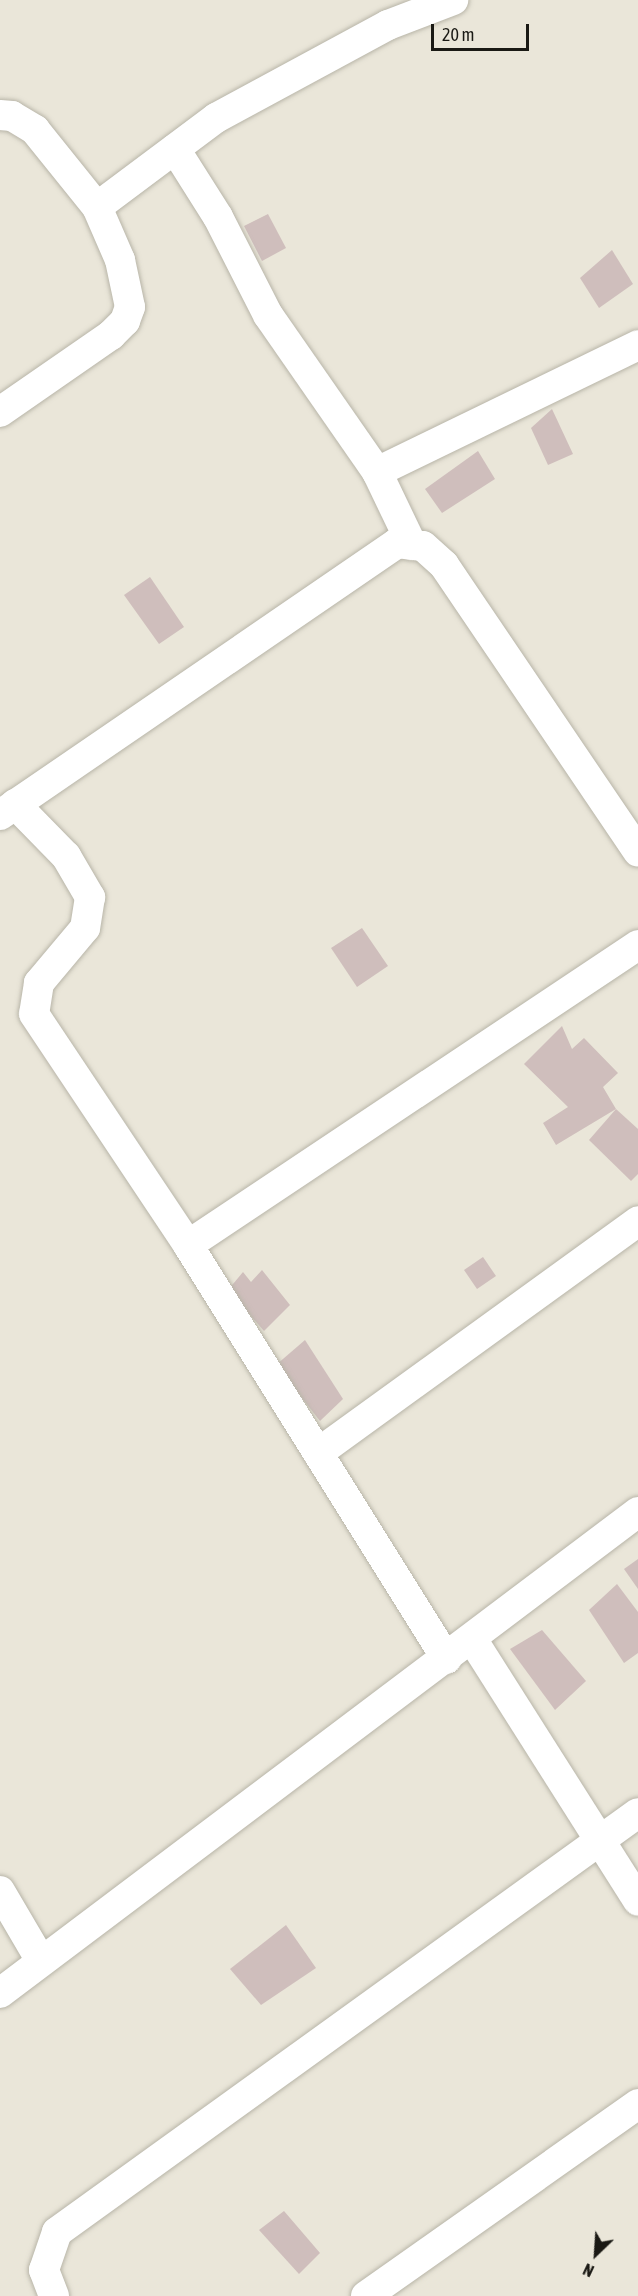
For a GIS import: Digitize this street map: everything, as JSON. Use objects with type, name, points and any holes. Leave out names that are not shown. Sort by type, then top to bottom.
[{"type":"street","points":[[97,207],[216,118],[318,60],[453,0]]},
{"type":"street","points":[[0,115],[12,116],[35,130],[97,207],[120,260],[130,307],[125,321],[0,412]]},
{"type":"street","points":[[175,149],[218,217],[268,315],[377,472],[412,545]]},
{"type":"street","points":[[377,472],[638,345]]},
{"type":"street","points":[[447,1659],[188,1245],[34,1014],[39,983],[85,928],[90,897],[66,856],[8,809],[397,543],[423,546],[444,565],[638,852]]},
{"type":"street","points":[[188,1245],[638,945]]},
{"type":"street","points":[[318,1453],[638,1221]]},
{"type":"street","points":[[0,1993],[41,1960],[447,1659],[638,1512]]},
{"type":"street","points":[[472,1640],[638,1901]]},
{"type":"street","points":[[54,2296],[44,2270],[57,2232],[638,1813]]},
{"type":"street","points":[[0,1891],[41,1960]]},
{"type":"street","points":[[366,2296],[638,2104]]},
{"type":"building","points":[[268,214],[286,248],[262,261],[244,226]]},
{"type":"building","points":[[612,250],[633,284],[599,308],[580,278]]},
{"type":"building","points":[[552,409],[573,454],[548,465],[531,428]]},
{"type":"building","points":[[478,451],[495,479],[442,513],[425,489]]},
{"type":"building","points":[[150,577],[184,627],[159,644],[124,595]]},
{"type":"building","points":[[362,928],[388,966],[357,987],[331,948]]},
{"type":"building","points":[[562,1026],[572,1049],[584,1038],[618,1073],[603,1087],[616,1109],[556,1145],[543,1123],[568,1107],[524,1064]]},
{"type":"building","points":[[616,1109],[638,1129],[638,1174],[631,1181],[589,1140]]},
{"type":"building","points":[[483,1257],[496,1276],[477,1289],[464,1270]]},
{"type":"building","points":[[262,1270],[290,1305],[264,1331],[228,1290],[243,1272],[251,1282]]},
{"type":"building","points":[[305,1340],[343,1399],[320,1421],[276,1365]]},
{"type":"building","points":[[638,1559],[638,1589],[624,1569]]},
{"type":"building","points":[[617,1584],[638,1612],[638,1653],[624,1663],[589,1610]]},
{"type":"building","points":[[542,1630],[586,1681],[555,1710],[510,1649]]},
{"type":"building","points":[[286,1925],[316,1968],[261,2005],[230,1969]]},
{"type":"building","points":[[284,2211],[320,2253],[299,2274],[259,2230]]}]
